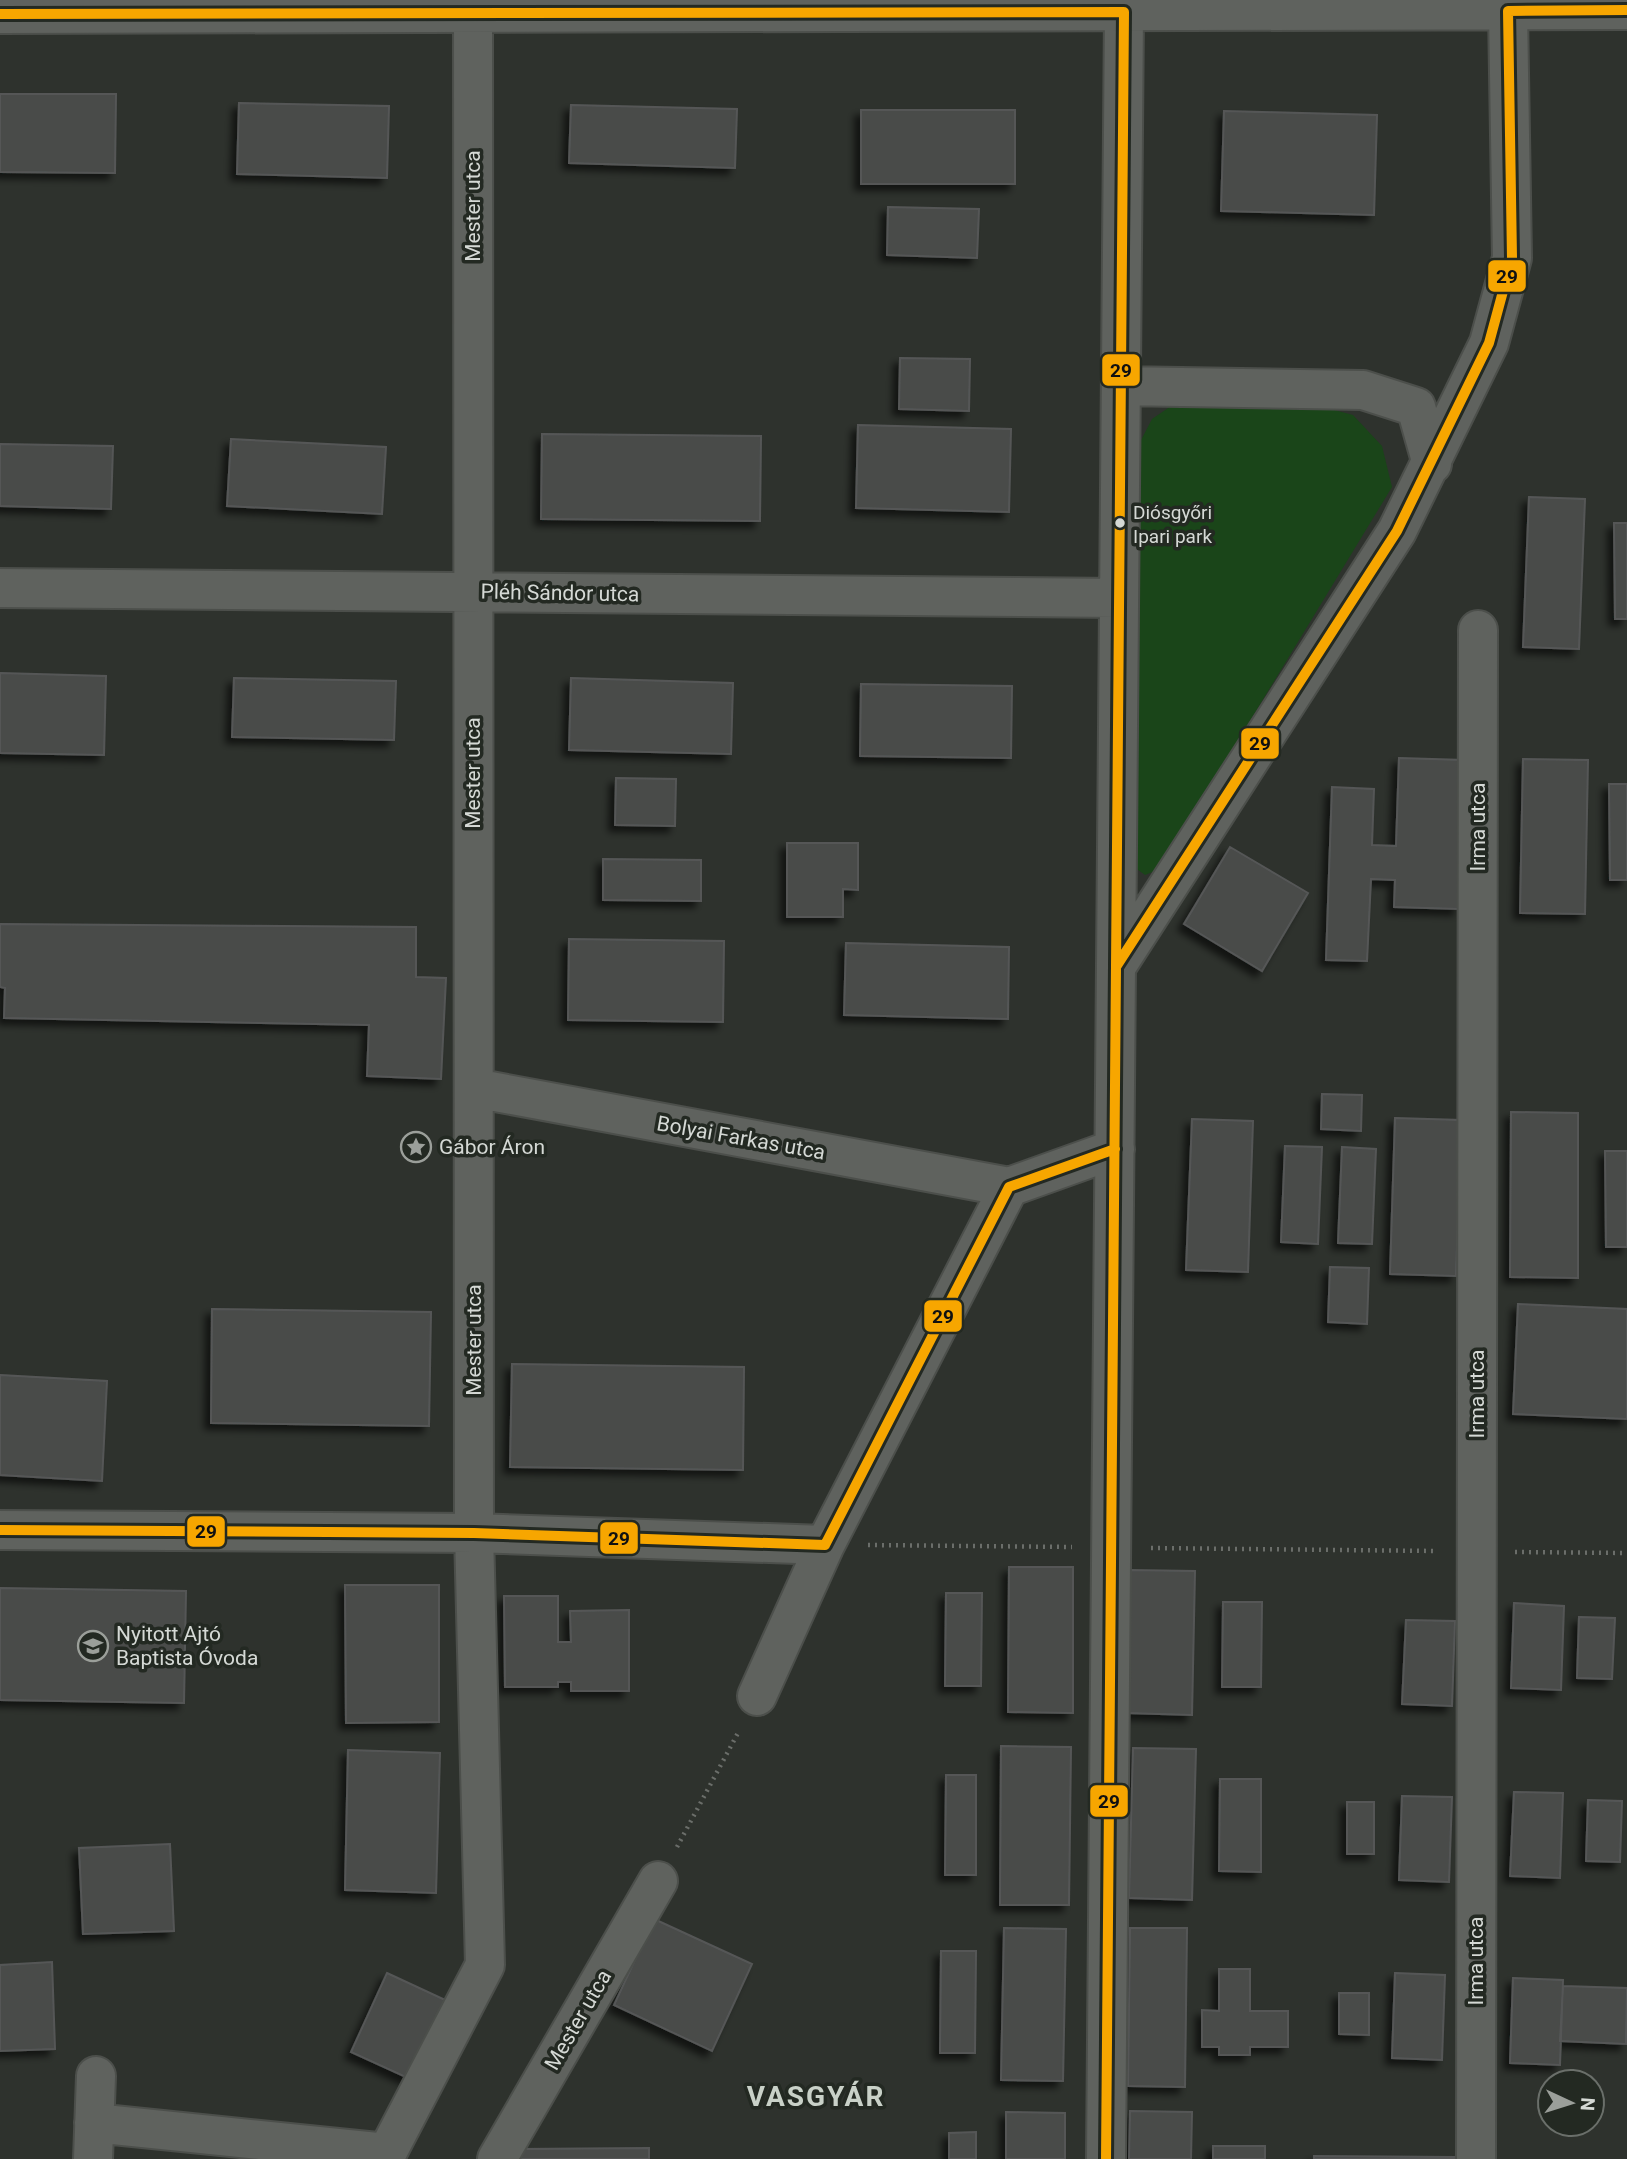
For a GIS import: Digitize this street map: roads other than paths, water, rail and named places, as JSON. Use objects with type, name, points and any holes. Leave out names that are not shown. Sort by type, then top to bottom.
[{"type":"street","points":[[0,14],[1627,10]]},
{"type":"street","points":[[1116,968],[1397,531],[1489,343],[1512,258],[1508,11]]},
{"type":"street","points":[[1106,2159],[1124,12]]},
{"type":"street","name":"Mester utca","points":[[94,2141],[387,2153],[485,1965],[474,1533],[473,13]]},
{"type":"street","points":[[1121,386],[1363,390],[1416,407],[1432,464]]},
{"type":"street","name":"Pléh Sándor utca","points":[[0,588],[1119,598]]},
{"type":"street","name":"Irma utca","points":[[1476,2159],[1478,630]]},
{"type":"street","name":"Bolyai Farkas utca","points":[[474,1088],[1009,1187]]},
{"type":"street","points":[[757,1696],[825,1545],[1009,1187],[1115,1149]]},
{"type":"street","points":[[0,1531],[474,1533],[825,1545]]},
{"type":"street","name":"Mester utca","points":[[497,2159],[658,1881]]},
{"type":"street","points":[[94,2141],[96,2076]]},
{"type":"place","name":"Diósgyőri Ipari park","points":[[1120,523]]},
{"type":"place","name":"Gábor Áron","points":[[416,1147]]},
{"type":"place","name":"Nyitott Ajtó Baptista Óvoda","points":[[93,1646]]},
{"type":"district","name":"VASGYÁR","points":[[816,2096]]}]
